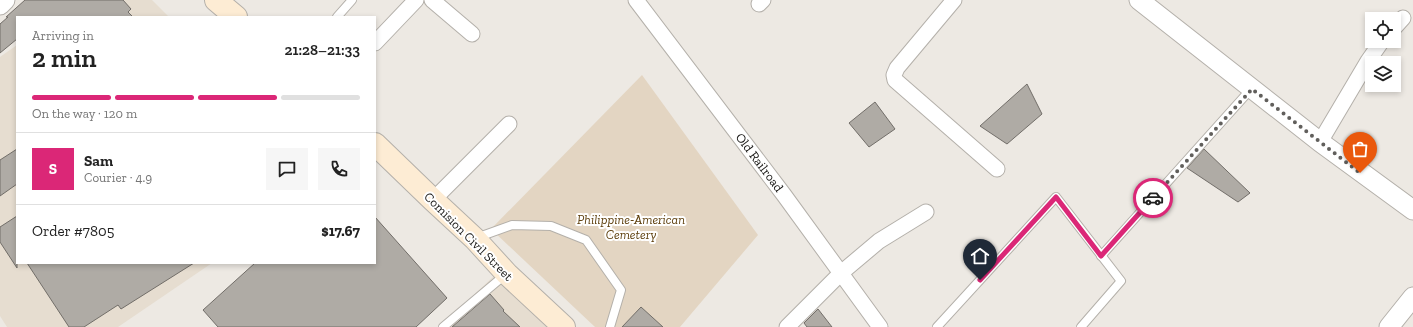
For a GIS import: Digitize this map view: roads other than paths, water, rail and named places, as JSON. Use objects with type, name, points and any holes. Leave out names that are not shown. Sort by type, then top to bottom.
[{"type":"main road","name":"Comision Civil Street","points":[[376,145],[475,239],[507,274],[564,327]]},
{"type":"street","points":[[0,5],[5,0]]},
{"type":"street","points":[[376,42],[416,0]]},
{"type":"street","points":[[432,0],[472,34]]},
{"type":"street","name":"Old Railroad","points":[[636,0],[784,195],[880,327]]},
{"type":"street","points":[[954,0],[897,68],[894,75],[895,80],[996,169]]},
{"type":"street","points":[[1139,0],[1320,142],[1413,210]]},
{"type":"street","points":[[1320,142],[1377,48]]},
{"type":"street","points":[[433,200],[509,124]]},
{"type":"street","points":[[787,327],[841,274],[879,241],[926,212]]},
{"type":"street","points":[[1389,327],[1413,297]]},
{"type":"lane","points":[[338,16],[352,0]]},
{"type":"lane","points":[[1101,256],[1252,89]]},
{"type":"lane","points":[[938,327],[1056,197],[1121,281],[1081,327]]},
{"type":"lane","points":[[475,239],[512,225],[551,226],[586,240],[621,290],[610,327]]},
{"type":"lane","points":[[443,327],[507,274]]},
{"type":"park label","name":"Philippine-American Cemetery","points":[[631,226]]}]
